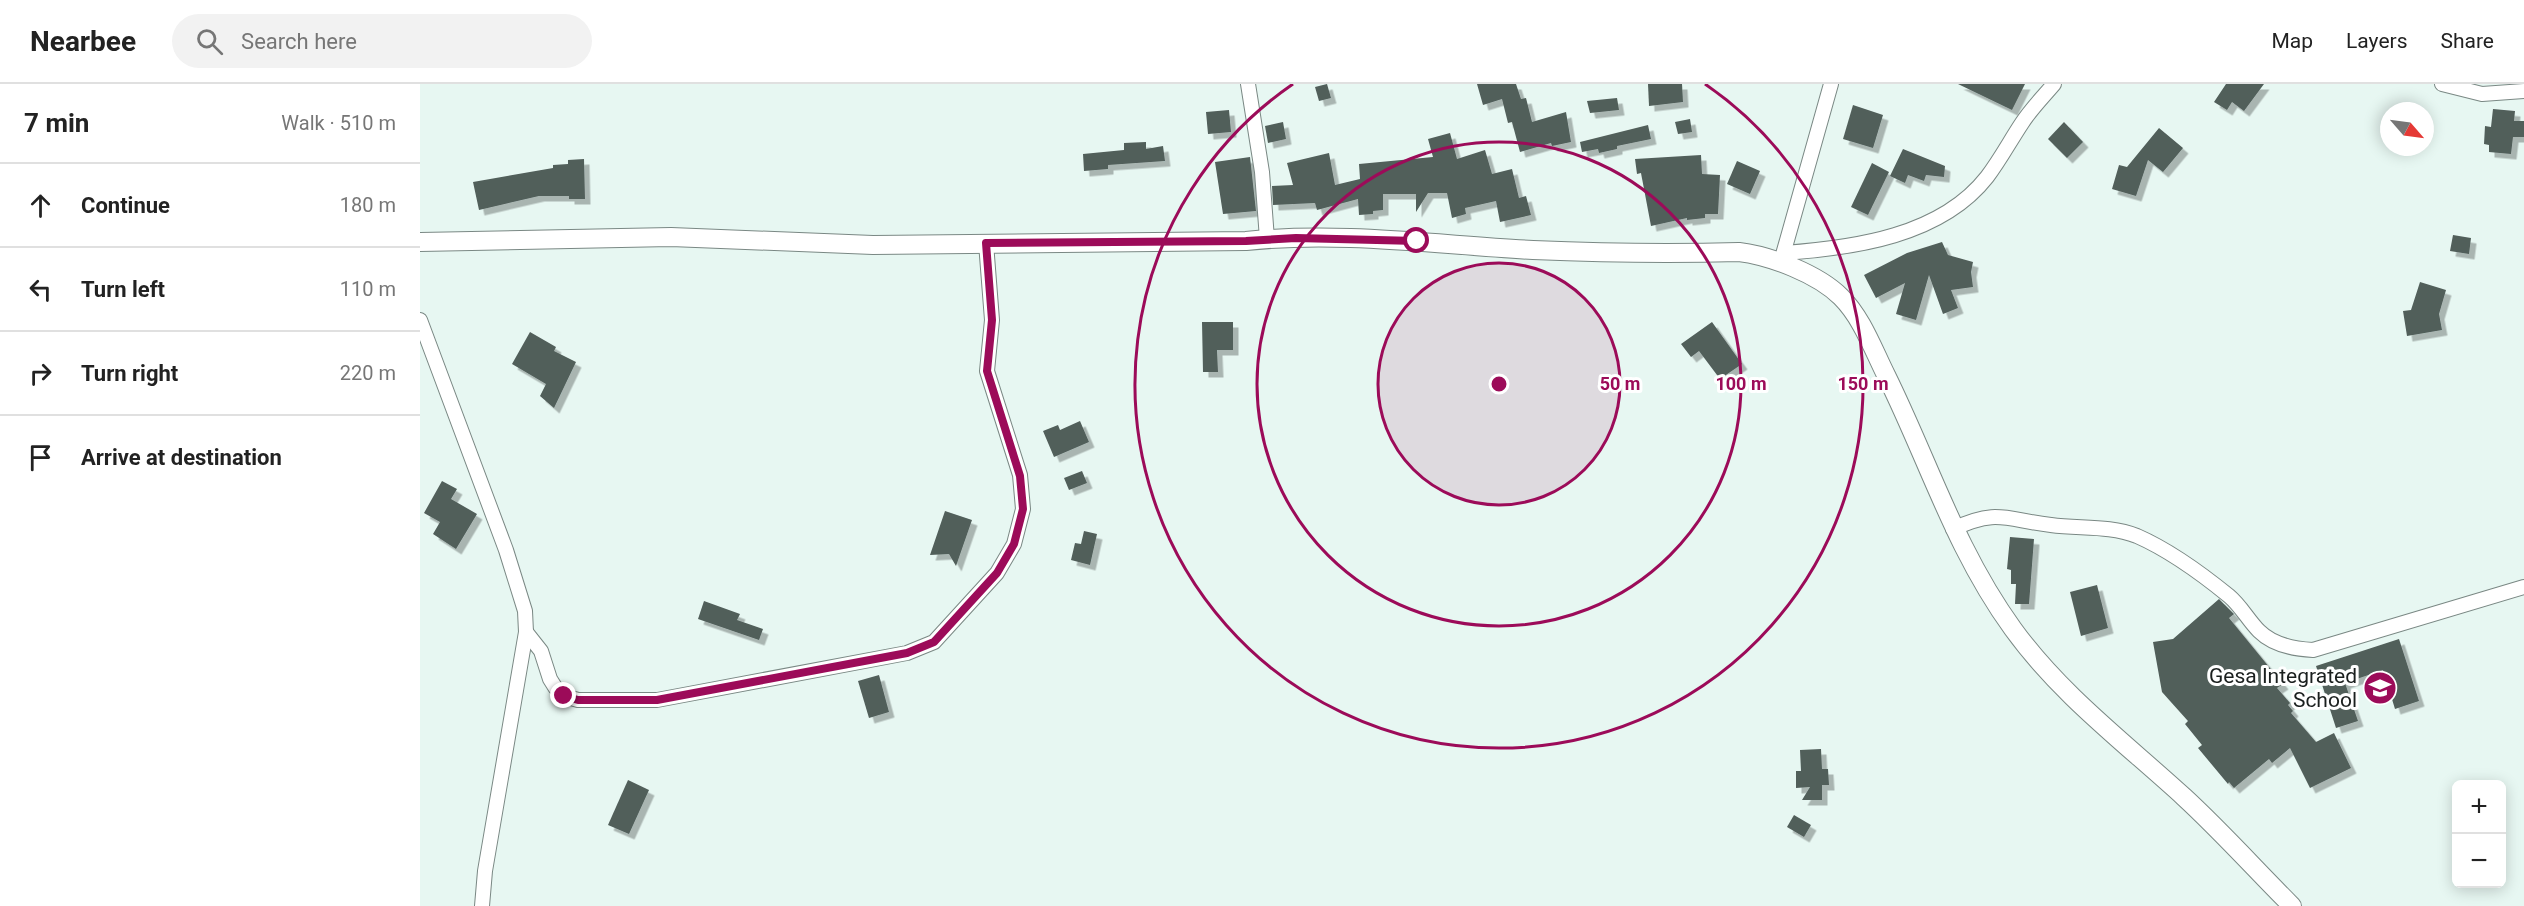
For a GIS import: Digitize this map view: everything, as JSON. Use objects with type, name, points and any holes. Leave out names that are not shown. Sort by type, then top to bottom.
[{"type":"main road","points":[[420,242],[671,237],[805,244],[1246,241],[1296,238],[1417,241],[1534,250],[1739,252],[1782,258],[1821,280],[1841,297],[1857,317],[1903,409],[1953,529],[1996,605],[2037,660],[2104,726],[2185,798],[2292,906]]},
{"type":"street","points":[[1248,84],[1262,172],[1267,239]]},
{"type":"street","points":[[1831,84],[1782,258],[1902,234],[1933,221],[1959,206],[1986,178],[2022,123],[2054,84]]},
{"type":"street","points":[[2442,84],[2482,94],[2524,91]]},
{"type":"street","points":[[526,632],[541,651],[555,687],[564,696],[578,700],[657,700],[907,653],[934,642],[997,573],[1014,544],[1023,509],[1020,476],[987,371],[992,320],[986,243]]},
{"type":"street","points":[[420,320],[506,550],[525,611],[526,632],[485,872],[482,906]]},
{"type":"street","points":[[1953,529],[1975,519],[1996,515],[2051,525],[2111,528],[2136,536],[2158,547],[2230,597],[2259,631],[2269,638],[2296,649],[2313,650],[2524,587]]},
{"type":"building","points":[[1327,84],[1331,98],[1319,101],[1315,87]]},
{"type":"building","points":[[1477,84],[1516,84],[1521,99],[1526,98],[1532,122],[1566,112],[1571,142],[1552,146],[1551,143],[1520,152],[1512,122],[1508,123],[1502,99],[1483,105]]},
{"type":"building","points":[[1648,84],[1682,84],[1683,102],[1649,106]]},
{"type":"building","points":[[1958,84],[2025,84],[2012,110]]},
{"type":"building","points":[[2226,84],[2264,84],[2244,111],[2232,102],[2227,110],[2214,102]]},
{"type":"building","points":[[1617,98],[1619,110],[1590,113],[1587,101]]},
{"type":"building","points":[[1853,105],[1883,115],[1873,148],[1843,139]]},
{"type":"building","points":[[2493,109],[2515,111],[2514,121],[2524,121],[2524,137],[2513,137],[2511,154],[2489,152],[2489,145],[2484,144],[2485,126],[2491,127]]},
{"type":"building","points":[[1229,110],[1231,132],[1208,134],[1206,112]]},
{"type":"building","points":[[1690,119],[1692,132],[1678,134],[1675,122]]},
{"type":"building","points":[[1283,122],[1286,139],[1268,143],[1265,126]]},
{"type":"building","points":[[2064,122],[2083,142],[2067,158],[2048,139]]},
{"type":"building","points":[[1648,125],[1651,139],[1617,146],[1617,149],[1599,153],[1598,149],[1582,152],[1580,142]]},
{"type":"building","points":[[2159,128],[2183,148],[2163,172],[2148,160],[2136,196],[2112,189],[2119,165],[2127,167]]},
{"type":"building","points":[[1450,133],[1457,159],[1485,150],[1492,174],[1512,169],[1519,198],[1526,196],[1531,215],[1500,222],[1496,201],[1465,208],[1466,214],[1452,218],[1447,193],[1428,193],[1416,212],[1416,194],[1383,194],[1383,210],[1373,211],[1373,214],[1359,215],[1358,199],[1317,210],[1315,203],[1273,205],[1272,186],[1293,185],[1287,163],[1329,153],[1335,185],[1360,179],[1359,164],[1433,157],[1428,139]]},
{"type":"building","points":[[1146,142],[1146,149],[1163,146],[1165,161],[1108,165],[1108,169],[1084,171],[1083,154],[1124,150],[1124,143]]},
{"type":"building","points":[[1903,149],[1945,166],[1944,177],[1926,175],[1924,181],[1908,175],[1905,183],[1890,176]]},
{"type":"building","points":[[1701,155],[1702,174],[1720,175],[1718,214],[1705,214],[1705,218],[1687,220],[1687,218],[1651,226],[1641,173],[1637,174],[1635,159]]},
{"type":"building","points":[[1250,157],[1256,211],[1223,214],[1215,162]]},
{"type":"building","points":[[584,159],[585,199],[569,199],[569,196],[539,196],[479,210],[473,182],[553,168],[553,165],[568,164],[568,160]]},
{"type":"building","points":[[1737,161],[1760,171],[1750,194],[1727,184]]},
{"type":"building","points":[[1872,163],[1889,172],[1868,215],[1851,207]]},
{"type":"building","points":[[2453,235],[2471,238],[2469,254],[2450,251]]},
{"type":"building","points":[[1942,242],[1948,255],[1973,262],[1971,272],[1973,287],[1951,290],[1958,308],[1943,314],[1929,275],[1916,320],[1896,314],[1905,283],[1876,298],[1864,275],[1907,253]]},
{"type":"building","points":[[2420,282],[2446,290],[2439,314],[2442,330],[2407,336],[2403,311],[2411,310]]},
{"type":"building","points":[[1202,322],[1233,322],[1233,350],[1217,350],[1218,372],[1203,372]]},
{"type":"building","points":[[1712,322],[1742,364],[1720,379],[1699,351],[1691,357],[1681,344]]},
{"type":"building","points":[[530,332],[556,347],[554,351],[576,362],[554,408],[540,396],[546,384],[512,364]]},
{"type":"building","points":[[1080,421],[1089,442],[1054,457],[1043,431],[1058,425],[1060,430]]},
{"type":"building","points":[[1082,471],[1087,483],[1069,490],[1064,478]]},
{"type":"building","points":[[442,481],[457,489],[451,499],[477,514],[456,549],[433,534],[440,522],[424,513]]},
{"type":"building","points":[[945,511],[972,520],[956,566],[949,554],[930,555]]},
{"type":"building","points":[[1084,531],[1097,534],[1090,565],[1071,560],[1075,543],[1081,544]]},
{"type":"building","points":[[2010,537],[2034,539],[2029,604],[2015,604],[2016,584],[2011,584],[2011,570],[2007,569]]},
{"type":"building","points":[[2097,585],[2108,628],[2081,636],[2070,592]]},
{"type":"building","points":[[2219,599],[2234,614],[2229,618],[2283,684],[2277,688],[2290,703],[2288,705],[2293,711],[2291,713],[2316,742],[2334,733],[2351,768],[2310,788],[2290,748],[2272,763],[2269,759],[2234,788],[2198,748],[2202,745],[2185,724],[2188,721],[2162,692],[2153,642],[2173,639]]},
{"type":"building","points":[[704,601],[740,614],[737,620],[763,629],[759,640],[698,619]]},
{"type":"building","points":[[2399,639],[2419,701],[2395,709],[2383,670],[2345,683],[2358,721],[2336,728],[2316,666]]},
{"type":"building","points":[[879,675],[889,712],[869,718],[858,681]]},
{"type":"building","points":[[1821,749],[1822,769],[1828,769],[1829,785],[1822,785],[1822,800],[1802,800],[1810,787],[1796,788],[1796,771],[1801,771],[1800,750]]},
{"type":"building","points":[[628,780],[649,790],[629,834],[608,825]]},
{"type":"building","points":[[1794,815],[1811,825],[1804,837],[1787,827]]},
{"type":"place","name":"Gesa Integrated School","points":[[2380,688]]},
{"type":"route","points":[[564,696],[578,700],[657,700],[907,653],[934,642],[956,619],[997,573],[1014,544],[1023,509],[1020,476],[987,371],[992,320],[986,243],[1246,241],[1296,238],[1417,241]]}]
